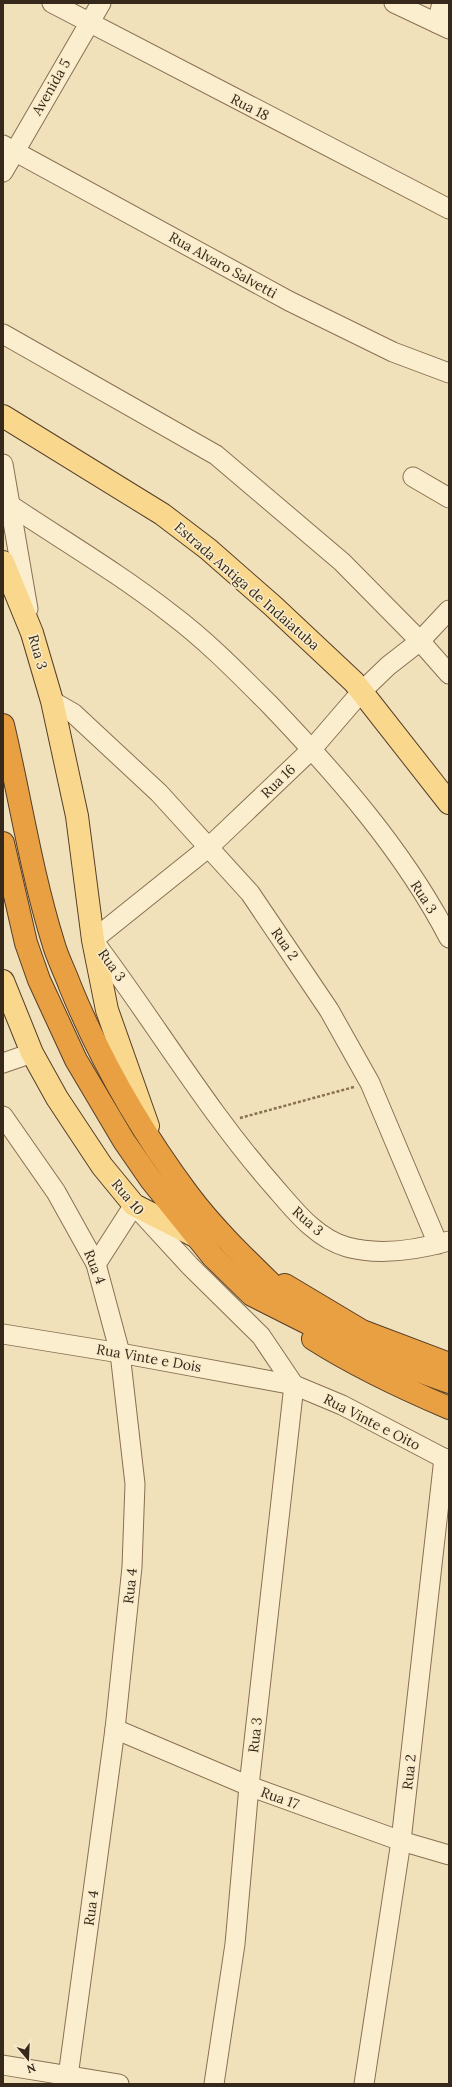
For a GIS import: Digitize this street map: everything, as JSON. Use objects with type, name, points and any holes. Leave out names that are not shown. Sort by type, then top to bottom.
[{"type":"highway","points":[[3,725],[29,846],[53,944],[83,1018],[107,1065],[154,1144],[189,1195],[228,1240],[312,1324]]},
{"type":"highway","points":[[3,843],[26,943],[39,980],[60,1028],[94,1094],[151,1180],[213,1257],[252,1295],[310,1337],[341,1357],[386,1381],[449,1408]]},
{"type":"highway","points":[[256,1268],[362,1331],[449,1364]]},
{"type":"highway","points":[[252,1295],[365,1352],[449,1382]]},
{"type":"main road","name":"Estrada Antiga de Indaiatuba","points":[[3,416],[162,514],[208,549],[335,663],[362,691],[449,803]]},
{"type":"main road","points":[[3,562],[32,633]]},
{"type":"main road","name":"Rua 3","points":[[32,633],[52,701],[77,816],[94,940]]},
{"type":"main road","points":[[94,940],[107,1010],[154,1144]]},
{"type":"main road","name":"Rua 10","points":[[3,981],[32,1053],[57,1098],[102,1166],[134,1205]]},
{"type":"main road","points":[[134,1205],[197,1237]]},
{"type":"street","name":"Rua 18","points":[[52,3],[89,24],[449,209]]},
{"type":"street","name":"Avenida 5","points":[[3,172],[9,148],[89,24],[100,3]]},
{"type":"street","points":[[394,3],[443,26],[442,3]]},
{"type":"street","name":"Rua Alvaro Salvetti","points":[[9,148],[289,301],[393,352],[449,373]]},
{"type":"street","points":[[3,334],[216,455],[342,562],[420,641],[449,674]]},
{"type":"street","name":"Rua 3","points":[[3,464],[32,633]]},
{"type":"street","points":[[413,477],[449,498]]},
{"type":"street","name":"Rua 3","points":[[10,505],[171,613],[218,653],[312,749],[358,803],[395,852],[429,903],[449,938]]},
{"type":"street","name":"Rua 16","points":[[94,940],[209,847],[312,749],[362,691],[388,666],[420,641],[449,610]]},
{"type":"street","name":"Rua 2","points":[[52,701],[73,713],[159,792],[250,893],[329,1010],[370,1083],[444,1243]]},
{"type":"street","name":"Rua 3","points":[[94,940],[221,1123],[298,1214],[318,1232],[334,1242],[347,1247],[373,1251],[398,1251],[444,1243]]},
{"type":"street","points":[[3,1063],[32,1053]]},
{"type":"street","name":"Rua 4","points":[[3,1116],[56,1192],[96,1264],[120,1353],[135,1484],[135,1522],[132,1567],[115,1729],[68,2080]]},
{"type":"street","points":[[96,1264],[134,1205]]},
{"type":"street","name":"Rua 10","points":[[134,1205],[190,1266],[261,1336],[294,1385]]},
{"type":"street","name":"Rua Vinte e Dois","points":[[3,1334],[120,1353],[294,1385]]},
{"type":"street","name":"Rua 3","points":[[214,2084],[234,1944],[249,1786],[294,1385]]},
{"type":"street","name":"Rua Vinte e Oito","points":[[294,1385],[342,1405],[446,1460]]},
{"type":"street","name":"Rua 2","points":[[364,2084],[401,1841],[446,1460]]},
{"type":"street","name":"Rua 17","points":[[115,1729],[249,1786],[401,1841],[449,1855]]},
{"type":"street","points":[[3,2065],[68,2080],[119,2084]]},
{"type":"path","points":[[221,1123],[370,1083]]}]
